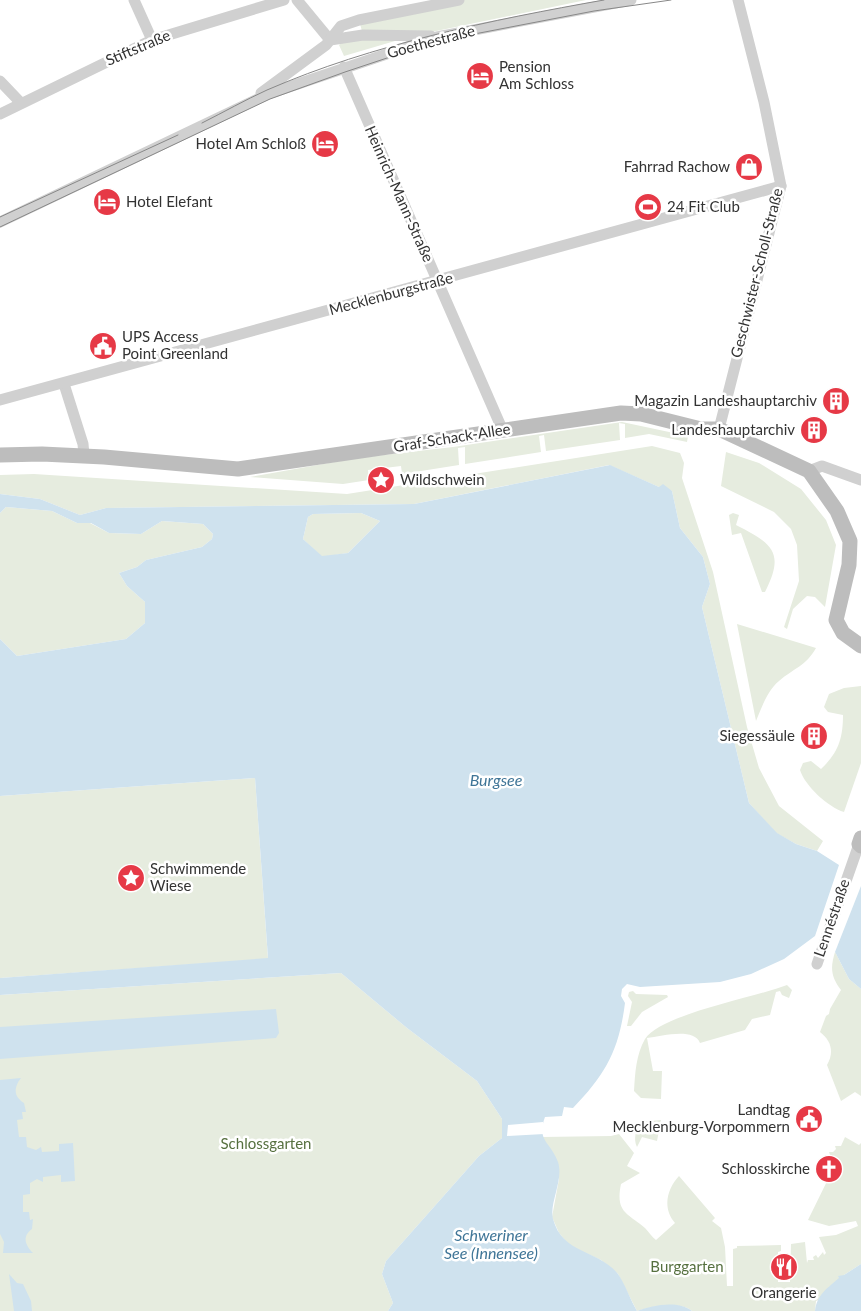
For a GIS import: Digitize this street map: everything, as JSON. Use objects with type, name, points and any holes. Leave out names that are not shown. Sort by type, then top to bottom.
[{"type":"street","points":[[134,0],[152,40]]},
{"type":"street","name":"Stiftstraße","points":[[0,114],[20,102],[152,40],[284,0]]},
{"type":"street","points":[[297,0],[330,40],[364,35],[437,37]]},
{"type":"street","name":"Goethestraße","points":[[238,110],[330,40],[341,26],[359,20],[458,0]]},
{"type":"street","name":"Goethestraße","points":[[0,222],[238,110],[268,94],[344,67],[437,37],[631,0]]},
{"type":"street","name":"Geschwister-Scholl-Straße","points":[[719,429],[781,186],[764,102],[738,0]]},
{"type":"street","name":"Heinrich-Mann-Straße","points":[[344,67],[503,431]]},
{"type":"street","points":[[0,81],[20,102]]},
{"type":"street","name":"Mecklenburgstraße","points":[[0,400],[781,186]]},
{"type":"street","points":[[64,384],[83,444],[84,455]]},
{"type":"street","name":"Graf-Schack-Allee","points":[[0,456],[84,455],[238,469],[621,413],[641,414],[701,429],[719,429],[809,471],[837,511],[850,541],[850,565],[836,620],[843,633],[861,646]]},
{"type":"street","name":"Graf-Schack-Allee","points":[[809,471],[822,466],[861,480]]},
{"type":"street","name":"Lennéstraße","points":[[816,964],[860,843]]},
{"type":"green space","points":[[459,0],[586,0],[412,36],[344,56],[339,45],[349,37],[363,35],[359,20]]},
{"type":"green space","points":[[622,422],[688,436],[687,442],[649,434],[625,438],[625,424],[619,423],[620,440],[546,451],[544,435],[539,436],[541,452],[465,464],[465,447],[458,448],[459,465],[402,474],[401,466],[368,470],[369,480],[343,484],[250,477],[357,458],[453,447]]},
{"type":"green space","points":[[652,446],[680,453],[684,463],[682,478],[713,572],[747,727],[759,768],[779,806],[823,841],[817,851],[796,844],[776,833],[749,803],[702,607],[710,584],[703,557],[680,528],[672,491],[609,465],[414,504],[106,508],[80,515],[40,499],[0,494],[0,475],[34,474],[347,494]]},
{"type":"green space","points":[[726,452],[759,463],[801,489],[826,520],[836,545],[825,607],[815,597],[807,596],[793,609],[787,629],[784,627],[799,581],[797,545],[791,529],[774,512],[721,486]]},
{"type":"green space","points":[[6,507],[52,511],[77,523],[90,523],[109,533],[141,534],[162,521],[203,524],[213,534],[212,539],[202,547],[146,560],[137,567],[119,573],[127,586],[145,602],[145,623],[126,639],[17,656],[0,639],[0,513]]},
{"type":"green space","points":[[361,513],[380,521],[348,553],[322,557],[303,539],[308,517],[313,514]]},
{"type":"green space","points":[[733,513],[739,515],[736,525],[758,537],[771,550],[774,558],[774,567],[765,592],[762,592],[741,533],[732,535],[729,515]]},
{"type":"green space","points":[[737,624],[816,648],[804,663],[775,685],[765,700],[756,721]]},
{"type":"green space","points":[[861,686],[861,763],[844,812],[831,806],[818,795],[807,783],[800,770],[803,763],[811,761],[821,769],[832,757],[841,738],[843,715],[828,712],[824,707],[829,694],[844,688]]},
{"type":"green space","name":"Schwimmende Wiese","points":[[255,778],[268,959],[0,978],[0,796]]},
{"type":"green space","points":[[835,952],[849,979],[861,989],[861,1096],[855,1092],[841,1101],[827,1065],[831,1056],[831,1047],[827,1039],[820,1032],[826,1016],[829,1014],[841,990],[832,972]]},
{"type":"green space","name":"Schlossgarten","points":[[341,973],[407,1028],[477,1081],[502,1119],[502,1138],[479,1156],[386,1261],[382,1274],[393,1303],[388,1311],[0,1311],[0,995]]},
{"type":"green space","points":[[787,985],[792,990],[789,998],[782,995],[780,991],[776,992],[770,1015],[752,1019],[745,1030],[700,1043],[697,1038],[685,1034],[669,1034],[647,1038],[653,1071],[662,1071],[661,1099],[641,1098],[634,1091],[640,1051],[645,1039],[654,1030],[689,1014]]},
{"type":"green space","points":[[633,991],[636,994],[667,995],[668,997],[642,1012],[631,1026],[627,1026],[632,1002],[628,996],[629,992]]},
{"type":"green space","points":[[661,1120],[657,1141],[642,1137],[637,1147],[635,1141],[640,1122]]},
{"type":"green space","name":"Burggarten","points":[[619,1134],[634,1153],[627,1166],[640,1173],[621,1184],[621,1207],[656,1240],[675,1223],[668,1211],[667,1205],[671,1187],[679,1176],[715,1218],[712,1221],[721,1228],[725,1247],[727,1286],[733,1286],[733,1249],[737,1248],[737,1246],[781,1245],[781,1251],[778,1252],[778,1282],[790,1282],[791,1244],[805,1242],[807,1263],[808,1260],[814,1260],[813,1257],[816,1255],[818,1258],[823,1252],[824,1255],[826,1253],[819,1237],[836,1235],[858,1226],[856,1221],[829,1226],[808,1220],[834,1167],[829,1152],[833,1152],[836,1149],[835,1146],[841,1146],[845,1137],[859,1145],[861,1143],[861,1264],[844,1275],[846,1290],[816,1301],[815,1311],[692,1311],[673,1305],[650,1307],[637,1311],[618,1274],[601,1260],[570,1246],[559,1233],[552,1217],[559,1179],[542,1137],[611,1136]]},
{"type":"water","name":"Burgsee","points":[[610,465],[659,487],[663,484],[672,491],[680,528],[703,557],[710,584],[702,607],[749,803],[777,833],[796,844],[817,851],[839,865],[815,936],[784,959],[751,974],[720,982],[640,987],[627,984],[622,989],[621,996],[625,1003],[619,1034],[615,1048],[602,1072],[573,1108],[564,1107],[562,1116],[545,1117],[542,1131],[543,1137],[555,1155],[559,1169],[552,1213],[558,1231],[573,1246],[601,1260],[618,1274],[637,1311],[388,1311],[393,1303],[382,1274],[386,1261],[479,1156],[502,1138],[502,1119],[477,1081],[407,1028],[341,973],[0,995],[0,978],[268,958],[255,778],[0,796],[0,639],[17,656],[126,639],[145,623],[145,602],[127,586],[119,573],[137,567],[146,560],[202,547],[212,539],[213,534],[203,524],[162,521],[141,534],[109,533],[91,523],[77,523],[52,511],[6,507],[0,513],[0,494],[40,499],[80,515],[106,508],[414,504]],"holes":[[[361,513],[380,521],[348,553],[322,556],[303,539],[308,517],[313,514]]]},
{"type":"water","points":[[861,886],[861,989],[849,979],[835,952]]},
{"type":"water","points":[[276,1009],[279,1033],[276,1038],[0,1059],[0,1027]]},
{"type":"water","points":[[21,1078],[17,1085],[16,1094],[24,1103],[26,1112],[22,1112],[23,1119],[17,1120],[19,1137],[26,1137],[27,1147],[36,1150],[41,1147],[42,1152],[59,1151],[59,1144],[73,1143],[75,1181],[61,1182],[61,1175],[43,1177],[43,1182],[37,1179],[30,1183],[30,1194],[23,1195],[23,1212],[29,1212],[30,1220],[33,1219],[32,1229],[27,1235],[26,1241],[33,1253],[3,1253],[4,1242],[0,1234],[0,1080]]},
{"type":"water","points":[[861,1264],[861,1311],[815,1311],[818,1300],[827,1288],[839,1278],[838,1276],[844,1275]]},
{"type":"water","points":[[9,1274],[17,1283],[23,1284],[31,1301],[32,1311],[14,1311]]},
{"type":"water","points":[[658,1305],[673,1305],[692,1311],[637,1311]]},
{"type":"pier","points":[[543,1122],[544,1134],[507,1136],[508,1125]]},
{"type":"tram line","points":[[202,123],[267,90],[348,59],[476,25],[604,0]]},
{"type":"tram line","points":[[0,227],[270,99],[345,72],[438,41],[594,11],[671,0]]},
{"type":"tram line","points":[[0,217],[178,135]]},
{"type":"place","name":"Pension Am Schloss","points":[[480,76]]},
{"type":"place","name":"Hotel Am Schloß","points":[[325,144]]},
{"type":"place","name":"Fahrrad Rachow","points":[[749,167]]},
{"type":"place","name":"Hotel Elefant","points":[[107,202]]},
{"type":"place","name":"24 Fit Club","points":[[648,207]]},
{"type":"place","name":"UPS Access Point Greenland","points":[[103,346]]},
{"type":"place","name":"Magazin Landeshauptarchiv","points":[[836,401]]},
{"type":"place","name":"Landeshauptarchiv","points":[[814,430]]},
{"type":"place","name":"Wildschwein","points":[[381,480]]},
{"type":"place","name":"Siegessäule","points":[[814,736]]},
{"type":"place","name":"Schwimmende Wiese","points":[[131,878]]},
{"type":"place","name":"Landtag Mecklenburg-Vorpommern","points":[[809,1119]]},
{"type":"place","name":"Schlosskirche","points":[[829,1169]]},
{"type":"place","name":"Orangerie","points":[[784,1267]]},
{"type":"water label","name":"Schweriner See (Innensee)","points":[[491,1244]]}]
